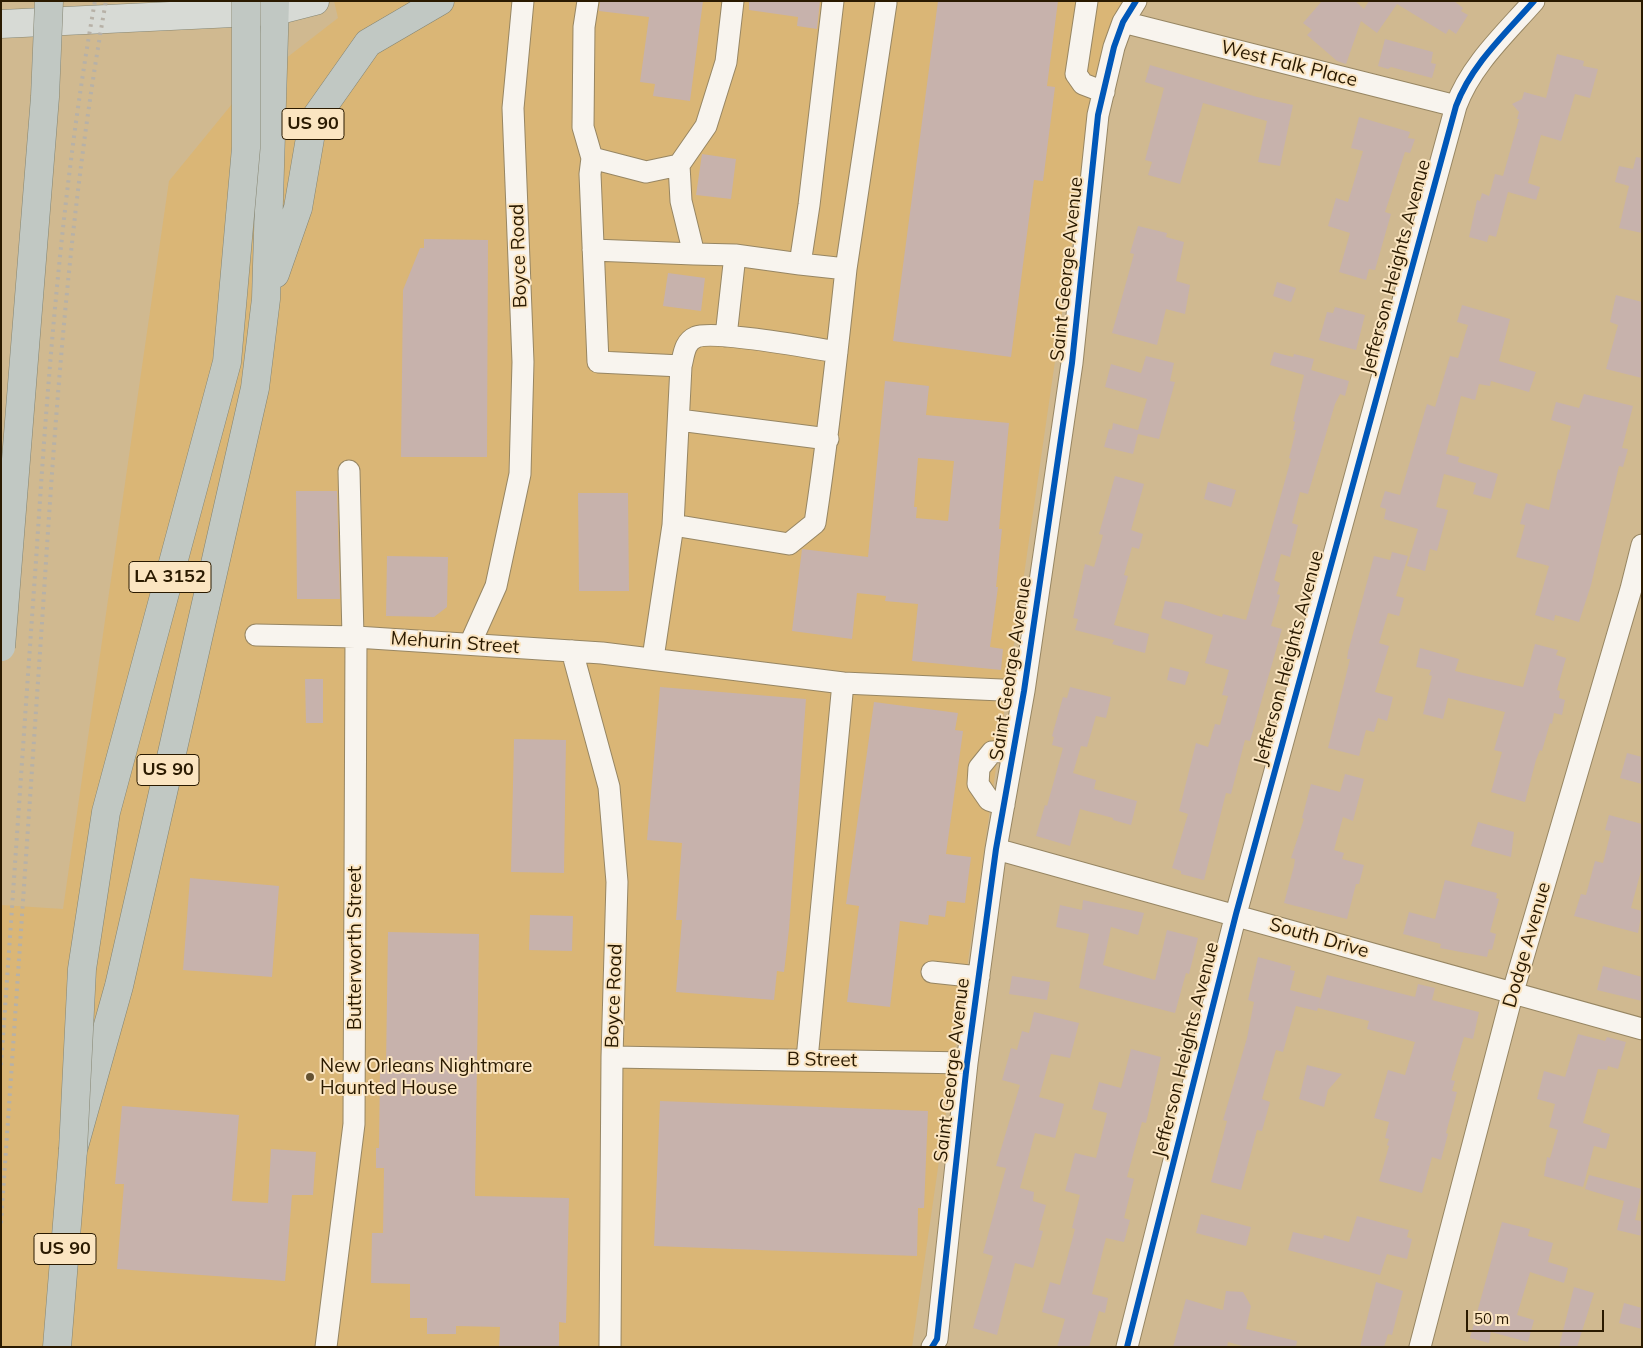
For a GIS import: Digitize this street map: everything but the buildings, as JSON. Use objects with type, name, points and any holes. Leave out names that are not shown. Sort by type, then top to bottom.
[{"type":"highway","points":[[1,646],[46,97],[49,1]]},
{"type":"highway","name":"LA 3152","points":[[73,1150],[82,969],[106,812],[228,362],[246,148],[246,1]]},
{"type":"highway","name":"US 90","points":[[57,1347],[73,1150],[119,986],[255,388],[266,299],[298,208],[313,121],[368,43],[440,1]]},
{"type":"highway","points":[[266,299],[276,6]]},
{"type":"main road","points":[[1,24],[276,6],[315,1]]},
{"type":"street","name":"Boyce Road","points":[[470,644],[496,586],[520,474],[523,362],[513,108],[523,1]]},
{"type":"street","points":[[588,1],[584,27],[583,127],[592,158],[593,250],[598,362],[681,366]]},
{"type":"street","points":[[694,254],[681,201],[679,165],[706,126],[726,62],[733,1]]},
{"type":"street","points":[[800,264],[809,205],[833,1]]},
{"type":"street","points":[[1087,1],[1076,74],[1083,84],[1104,92]]},
{"type":"street","name":"Saint George Avenue","points":[[932,1347],[937,1339],[967,1063],[996,849],[1024,692],[1072,363],[1098,115],[1114,47],[1123,22],[1136,1]]},
{"type":"street","name":"Jefferson Heights Avenue","points":[[1127,1347],[1236,914],[1456,106],[1462,89],[1473,71],[1534,1]]},
{"type":"street","points":[[673,525],[789,544],[815,523],[828,439],[846,269],[886,3]]},
{"type":"street","name":"West Falk Place","points":[[1123,22],[1456,106]]},
{"type":"street","points":[[592,158],[646,172],[679,165]]},
{"type":"street","points":[[593,250],[735,255],[846,269]]},
{"type":"street","points":[[726,336],[735,255]]},
{"type":"street","points":[[654,658],[673,525],[681,366],[687,344],[697,336],[726,336],[837,352]]},
{"type":"street","points":[[679,420],[828,439]]},
{"type":"street","name":"Butterworth Street","points":[[326,1347],[354,1124],[355,637],[349,471]]},
{"type":"street","name":"Dodge Avenue","points":[[1420,1347],[1512,995],[1631,589],[1642,545]]},
{"type":"street","name":"Mehurin Street","points":[[256,635],[355,637],[572,650],[654,658],[843,683],[1024,692]]},
{"type":"street","name":"Boyce Road","points":[[572,650],[609,787],[617,882],[612,1057],[610,1347]]},
{"type":"street","points":[[807,1059],[843,683]]},
{"type":"street","points":[[1004,805],[989,800],[978,784],[978,768],[992,752],[1013,750]]},
{"type":"street","name":"South Drive","points":[[996,849],[1236,914],[1512,995],[1642,1029]]},
{"type":"street","points":[[932,972],[979,977]]},
{"type":"street","name":"B Street","points":[[612,1057],[967,1063]]},
{"type":"shaded area","points":[[334,1],[1128,1],[1091,113],[912,1347],[1,1347],[1,905],[63,909],[169,181],[241,93],[338,18]]},
{"type":"railway","points":[[1,1065],[51,350],[65,210],[83,71],[95,1]]},
{"type":"railway","points":[[1,1223],[59,380],[83,152],[93,76],[106,1]]},
{"type":"cycle path","points":[[932,1347],[937,1339],[967,1063],[996,849],[1024,691],[1072,363],[1098,115],[1114,47],[1123,22],[1136,1]]},
{"type":"cycle path","points":[[1127,1347],[1236,914],[1456,106],[1462,91],[1480,63],[1534,1]]},
{"type":"place","name":"New Orleans Nightmare Haunted House","points":[[310,1077]]}]
